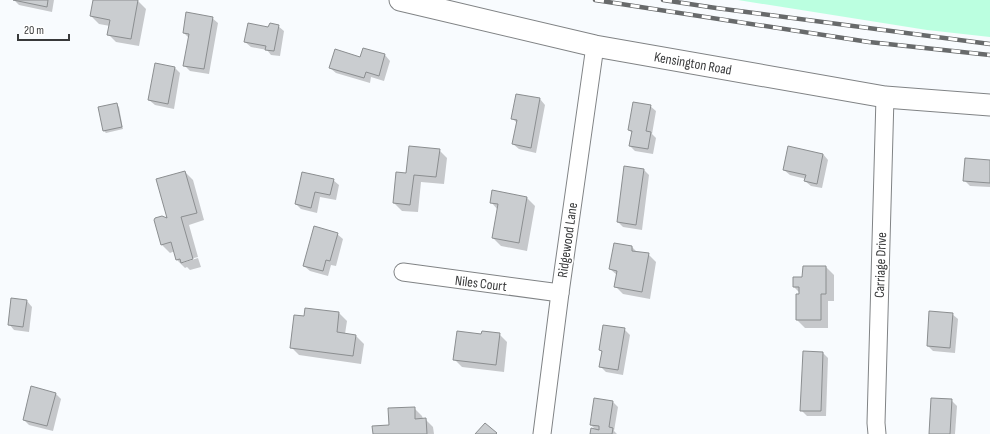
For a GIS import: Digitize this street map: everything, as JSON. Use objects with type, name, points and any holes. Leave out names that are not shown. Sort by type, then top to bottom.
[{"type":"street","name":"Kensington Road","points":[[400,0],[595,46],[885,97],[990,105]]},
{"type":"street","name":"Ridgewood Lane","points":[[542,434],[560,293],[595,46]]},
{"type":"street","name":"Carriage Drive","points":[[877,434],[876,423],[885,97]]},
{"type":"street","name":"Niles Court","points":[[403,272],[560,293]]},
{"type":"green space","points":[[738,0],[990,0],[990,37],[927,30]]},
{"type":"building","points":[[13,0],[48,0],[47,7]]},
{"type":"building","points":[[93,0],[138,0],[131,39],[107,35],[110,20],[90,16]]},
{"type":"building","points":[[186,12],[213,17],[204,69],[183,66],[189,34],[183,33]]},
{"type":"building","points":[[248,23],[268,27],[270,23],[279,25],[274,51],[265,50],[266,46],[244,42]]},
{"type":"building","points":[[363,48],[385,54],[379,76],[366,72],[364,78],[329,68],[335,49],[360,57]]},
{"type":"building","points":[[155,63],[175,67],[168,104],[148,100]]},
{"type":"building","points":[[516,94],[540,98],[531,148],[512,144],[517,120],[511,119]]},
{"type":"building","points":[[633,102],[651,105],[646,131],[651,132],[648,149],[629,146],[632,131],[628,130]]},
{"type":"building","points":[[117,103],[122,127],[103,131],[98,107]]},
{"type":"building","points":[[409,146],[440,149],[436,177],[414,175],[410,205],[393,203],[396,172],[406,173]]},
{"type":"building","points":[[788,146],[823,154],[817,184],[804,181],[806,175],[783,170]]},
{"type":"building","points":[[965,158],[990,160],[990,183],[963,181]]},
{"type":"building","points":[[624,166],[644,169],[636,225],[617,222]]},
{"type":"building","points":[[185,171],[197,213],[181,217],[193,259],[181,263],[180,259],[176,260],[171,242],[161,245],[154,220],[155,218],[162,216],[167,218],[156,179]]},
{"type":"building","points":[[302,172],[334,179],[330,195],[315,192],[311,208],[295,204]]},
{"type":"building","points":[[492,190],[527,197],[519,243],[492,238],[498,204],[490,203]]},
{"type":"building","points":[[314,226],[338,233],[330,261],[326,260],[323,271],[303,266]]},
{"type":"building","points":[[614,243],[632,246],[632,251],[649,253],[642,292],[614,287],[617,271],[609,269]]},
{"type":"building","points":[[803,266],[826,266],[826,294],[821,294],[821,320],[796,320],[796,294],[799,294],[799,287],[793,287],[793,277],[802,277]]},
{"type":"building","points":[[11,298],[27,300],[23,327],[8,325]]},
{"type":"building","points":[[305,308],[339,312],[337,332],[356,335],[353,356],[290,348],[294,315],[304,316]]},
{"type":"building","points":[[929,311],[953,313],[950,348],[927,346]]},
{"type":"building","points":[[603,325],[625,328],[618,370],[599,367],[602,351],[599,350]]},
{"type":"building","points":[[457,331],[481,334],[482,331],[500,333],[496,365],[453,360]]},
{"type":"building","points":[[803,351],[823,352],[821,411],[800,411]]},
{"type":"building","points":[[31,386],[56,393],[47,426],[23,420]]},
{"type":"building","points":[[594,398],[613,401],[609,427],[613,428],[612,434],[590,434],[591,428],[599,430],[599,426],[590,425]]},
{"type":"building","points":[[931,398],[952,399],[950,434],[929,434]]},
{"type":"building","points":[[415,407],[415,419],[426,418],[427,434],[373,434],[372,426],[389,425],[388,408]]},
{"type":"building","points":[[485,423],[497,433],[475,434]]},
{"type":"railway","points":[[595,0],[869,42],[990,55]]},
{"type":"railway","points":[[663,0],[990,44]]}]
